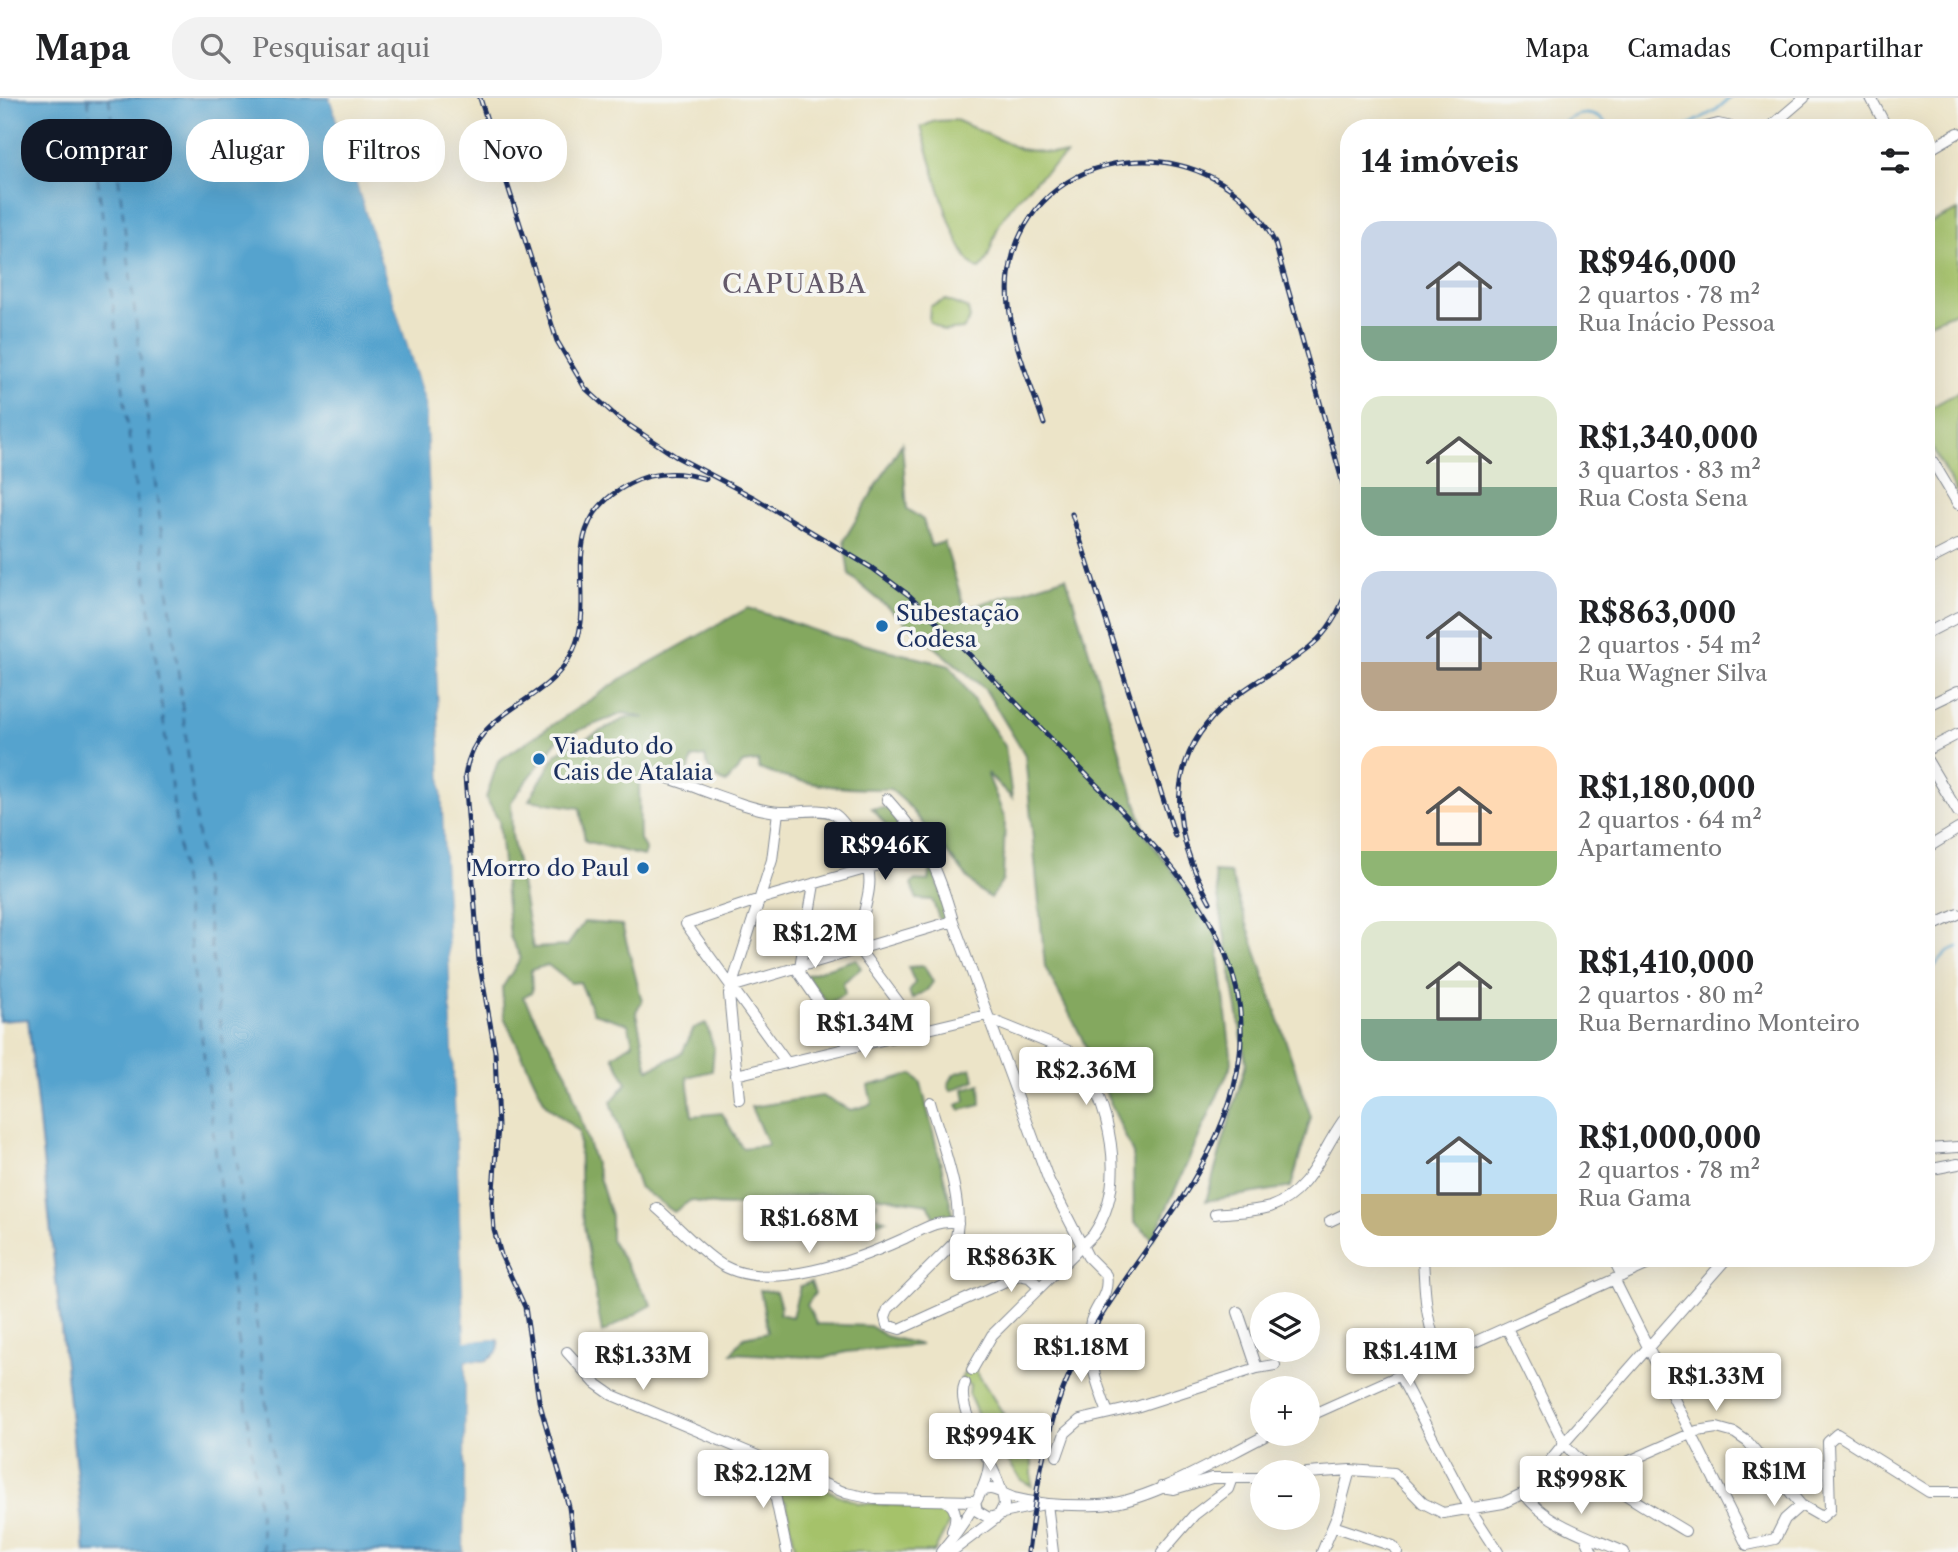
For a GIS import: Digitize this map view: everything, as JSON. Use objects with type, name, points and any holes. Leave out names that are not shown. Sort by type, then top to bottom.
[{"type":"street","points":[[1780,119],[1804,98]]},
{"type":"street","points":[[1871,98],[1882,119]]},
{"type":"street","points":[[1935,146],[1958,133]]},
{"type":"street","points":[[1935,474],[1958,504]]},
{"type":"street","points":[[1935,557],[1958,545]]},
{"type":"street","points":[[1935,629],[1958,617]]},
{"type":"street","points":[[1935,702],[1958,691]]},
{"type":"street","points":[[1935,746],[1958,734]]},
{"type":"street","points":[[1935,773],[1958,812]]},
{"type":"street","points":[[668,778],[778,812],[829,812],[836,815],[863,853],[869,868],[870,883],[860,948],[920,1031]]},
{"type":"street","points":[[887,799],[928,851],[945,889],[953,921],[1041,1161],[1088,1257],[1106,1275],[1107,1282],[1090,1325],[1092,1367],[1108,1413]]},
{"type":"street","points":[[739,1099],[729,1012],[731,986],[774,850],[778,812]]},
{"type":"street","points":[[1935,843],[1958,829]]},
{"type":"street","points":[[787,1063],[686,924],[760,899],[928,851]]},
{"type":"street","points":[[814,884],[800,966],[803,982],[850,1047]]},
{"type":"street","points":[[1935,924],[1958,914]]},
{"type":"street","points":[[731,986],[953,921]]},
{"type":"street","points":[[736,1075],[988,1017],[1073,1051],[1098,1097],[1110,1135],[1112,1169],[1104,1216],[1084,1246],[992,1335],[972,1370]]},
{"type":"street","points":[[930,1102],[954,1191],[958,1223],[954,1242],[888,1309],[885,1317],[890,1327],[900,1329],[1019,1275],[1029,1277],[1040,1287]]},
{"type":"street","points":[[1215,1214],[1269,1207],[1287,1198],[1314,1170],[1330,1137],[1340,1124]]},
{"type":"street","points":[[1935,1148],[1958,1147]]},
{"type":"street","points":[[1935,1168],[1958,1164]]},
{"type":"street","points":[[657,1208],[722,1264],[738,1271],[761,1274],[802,1272],[837,1264],[941,1222],[958,1223]]},
{"type":"street","points":[[1330,1221],[1340,1216]]},
{"type":"street","points":[[1424,1267],[1429,1322],[1433,1340],[1443,1357]]},
{"type":"street","points":[[1615,1267],[1648,1350],[1747,1545],[1775,1539],[1785,1518],[1801,1505]]},
{"type":"street","points":[[1320,1411],[1642,1267]]},
{"type":"street","points":[[1320,1472],[1350,1470],[1394,1473],[1423,1503],[1443,1513],[1503,1503],[1524,1493],[1564,1443],[1719,1267]]},
{"type":"street","points":[[1238,1312],[1257,1368]]},
{"type":"street","points":[[1507,1328],[1564,1443],[1583,1463],[1685,1531]]},
{"type":"street","points":[[567,1352],[606,1392],[856,1496],[943,1500],[977,1497],[990,1488],[1047,1504]]},
{"type":"street","points":[[1057,1456],[1071,1426],[1257,1368],[1275,1365]]},
{"type":"street","points":[[1400,1376],[1470,1509],[1498,1552]]},
{"type":"street","points":[[941,1552],[999,1515],[1004,1502],[994,1468],[962,1399],[965,1383]]},
{"type":"street","points":[[1600,1474],[1704,1428],[1734,1433],[1767,1462],[1801,1505],[1817,1516],[1828,1514],[1828,1442],[1837,1434],[1929,1492],[1958,1492]]},
{"type":"street","points":[[977,1497],[978,1511],[984,1516],[1047,1504],[1117,1503],[1161,1487],[1250,1443]]},
{"type":"street","points":[[949,1548],[988,1472],[987,1455]]},
{"type":"street","points":[[768,1461],[788,1552]]},
{"type":"street","points":[[1322,1552],[1334,1526],[1350,1470]]},
{"type":"street","points":[[1161,1487],[1174,1489],[1207,1478],[1250,1478]]},
{"type":"street","points":[[1162,1552],[1194,1514],[1228,1489],[1232,1478]]},
{"type":"street","points":[[1524,1493],[1535,1508],[1585,1536],[1624,1552]]},
{"type":"street","points":[[943,1500],[953,1506],[956,1513],[949,1548]]},
{"type":"street","points":[[1047,1504],[1053,1552]]},
{"type":"street","points":[[1334,1526],[1393,1546],[1397,1552]]},
{"type":"street","points":[[1585,1536],[1592,1552]]},
{"type":"green space","points":[[956,120],[1020,149],[1066,155],[1014,203],[1000,223],[980,269],[971,263],[953,229],[921,127],[935,121]]},
{"type":"green space","points":[[1958,210],[1958,311],[1935,321],[1935,220]]},
{"type":"green space","points":[[946,300],[968,309],[970,319],[963,329],[943,331],[929,321],[930,306]]},
{"type":"green space","points":[[1958,392],[1958,495],[1935,453],[1935,405]]},
{"type":"green space","points":[[902,443],[907,509],[923,520],[931,546],[944,542],[965,609],[1066,577],[1146,835],[1216,931],[1232,1063],[1153,1239],[1134,1222],[1133,1154],[1080,1034],[1045,967],[1025,755],[985,689],[849,575],[844,540]]},
{"type":"green space","points":[[748,608],[831,636],[950,666],[1005,746],[1012,798],[987,773],[1005,819],[1003,880],[991,898],[978,890],[905,802],[890,789],[856,789],[807,783],[759,769],[758,761],[743,763],[726,783],[712,772],[705,756],[692,758],[687,778],[662,770],[639,778],[640,840],[646,850],[643,856],[585,841],[580,808],[529,800],[557,753],[628,717],[645,718],[624,713],[559,738],[511,802],[512,835],[533,948],[567,946],[584,922],[622,925],[642,1001],[636,1012],[648,1070],[682,1053],[694,1028],[706,1023],[714,1049],[712,1071],[687,1077],[692,1116],[722,1113],[742,1148],[768,1145],[751,1107],[822,1096],[851,1110],[872,1104],[868,1086],[913,1074],[921,1083],[954,1218],[935,1218],[928,1204],[851,1194],[808,1195],[725,1206],[691,1200],[674,1212],[639,1187],[611,1102],[627,1083],[613,1056],[633,1043],[628,1024],[593,1013],[580,982],[571,983],[548,965],[531,970],[532,992],[523,997],[567,1074],[611,1216],[611,1240],[652,1305],[602,1333],[581,1208],[579,1131],[546,1105],[504,1017],[502,988],[521,958],[510,937],[499,821],[486,798],[498,761],[626,676]]},
{"type":"green space","points":[[872,808],[888,808],[909,832],[897,839]]},
{"type":"green space","points":[[931,863],[949,917],[940,921],[932,900],[917,899],[911,885],[915,880],[929,881]]},
{"type":"green space","points":[[1214,872],[1230,873],[1311,1117],[1291,1187],[1206,1201],[1246,1063]]},
{"type":"green space","points":[[856,959],[861,968],[843,983],[845,994],[828,1004],[806,975]]},
{"type":"green space","points":[[924,966],[933,982],[927,990],[912,999],[909,992],[915,983],[908,967]]},
{"type":"green space","points":[[971,1068],[975,1080],[951,1091],[948,1085],[954,1074]]},
{"type":"green space","points":[[980,1084],[981,1105],[960,1110],[957,1105],[966,1101],[964,1089]]},
{"type":"green space","points":[[851,1199],[875,1200],[877,1203],[871,1214],[886,1220],[866,1225]]},
{"type":"green space","points":[[811,1282],[815,1293],[807,1305],[817,1324],[870,1326],[886,1336],[921,1345],[846,1352],[826,1358],[732,1353],[744,1337],[768,1332],[760,1290],[776,1292],[781,1306],[779,1314],[792,1317],[800,1286]]},
{"type":"green space","points":[[967,1367],[976,1371],[1032,1459],[1032,1486],[1021,1480],[1001,1450],[993,1450],[969,1395],[970,1385],[960,1381]]},
{"type":"green space","points":[[775,1469],[858,1503],[945,1508],[950,1511],[951,1519],[934,1552],[796,1552],[786,1502],[779,1499]]},
{"type":"water","points":[[0,98],[330,98],[337,119],[323,119],[323,182],[356,182],[426,404],[465,1340],[497,1339],[499,1343],[497,1352],[486,1361],[466,1361],[464,1552],[85,1552],[28,1019],[0,1021]]},
{"type":"pier","points":[[330,98],[333,98],[340,119],[337,119]]},
{"type":"pier","points":[[356,182],[359,182],[429,403],[468,1337],[497,1336],[497,1339],[465,1341],[426,404]]},
{"type":"pier","points":[[466,1361],[492,1362],[487,1365],[469,1364],[468,1552],[464,1552]]},
{"type":"waterway","points":[[1700,119],[1730,98]]},
{"type":"waterway","points":[[1569,119],[1584,114],[1600,119]]},
{"type":"waterway","points":[[1935,966],[1958,947]]},
{"type":"ferry route","points":[[88,98],[264,1552]]},
{"type":"ferry route","points":[[109,98],[284,1552]]},
{"type":"railway","points":[[480,98],[557,341],[585,388],[617,417],[675,456],[753,497],[872,568],[910,596],[1161,854],[1197,901],[1224,949],[1239,1000],[1240,1055],[1225,1116],[1191,1184],[1111,1301],[1069,1375],[1047,1440],[1028,1552]]},
{"type":"railway","points":[[1044,424],[1013,332],[1010,313],[1009,275],[1023,229],[1050,195],[1086,173],[1127,162],[1170,163],[1212,177],[1248,204],[1275,243],[1340,473]]},
{"type":"railway","points":[[575,1552],[569,1507],[539,1401],[525,1307],[501,1255],[494,1230],[492,1202],[498,1127],[495,1051],[479,961],[465,776],[471,754],[481,737],[494,723],[541,689],[568,660],[578,637],[582,614],[583,544],[589,522],[604,502],[629,484],[648,477],[677,474],[706,479]]},
{"type":"railway","points":[[1072,514],[1175,836]]},
{"type":"railway","points":[[1210,902],[1187,849],[1181,822],[1183,771],[1193,746],[1208,722],[1231,700],[1315,642],[1340,606]]},
{"type":"place","name":"Subestação Codesa","points":[[882,626]]},
{"type":"place","name":"Viaduto do Cais de Atalaia","points":[[539,759]]},
{"type":"place","name":"Morro do Paul","points":[[643,868]]},
{"type":"district","name":"CAPUABA","points":[[795,284]]}]
